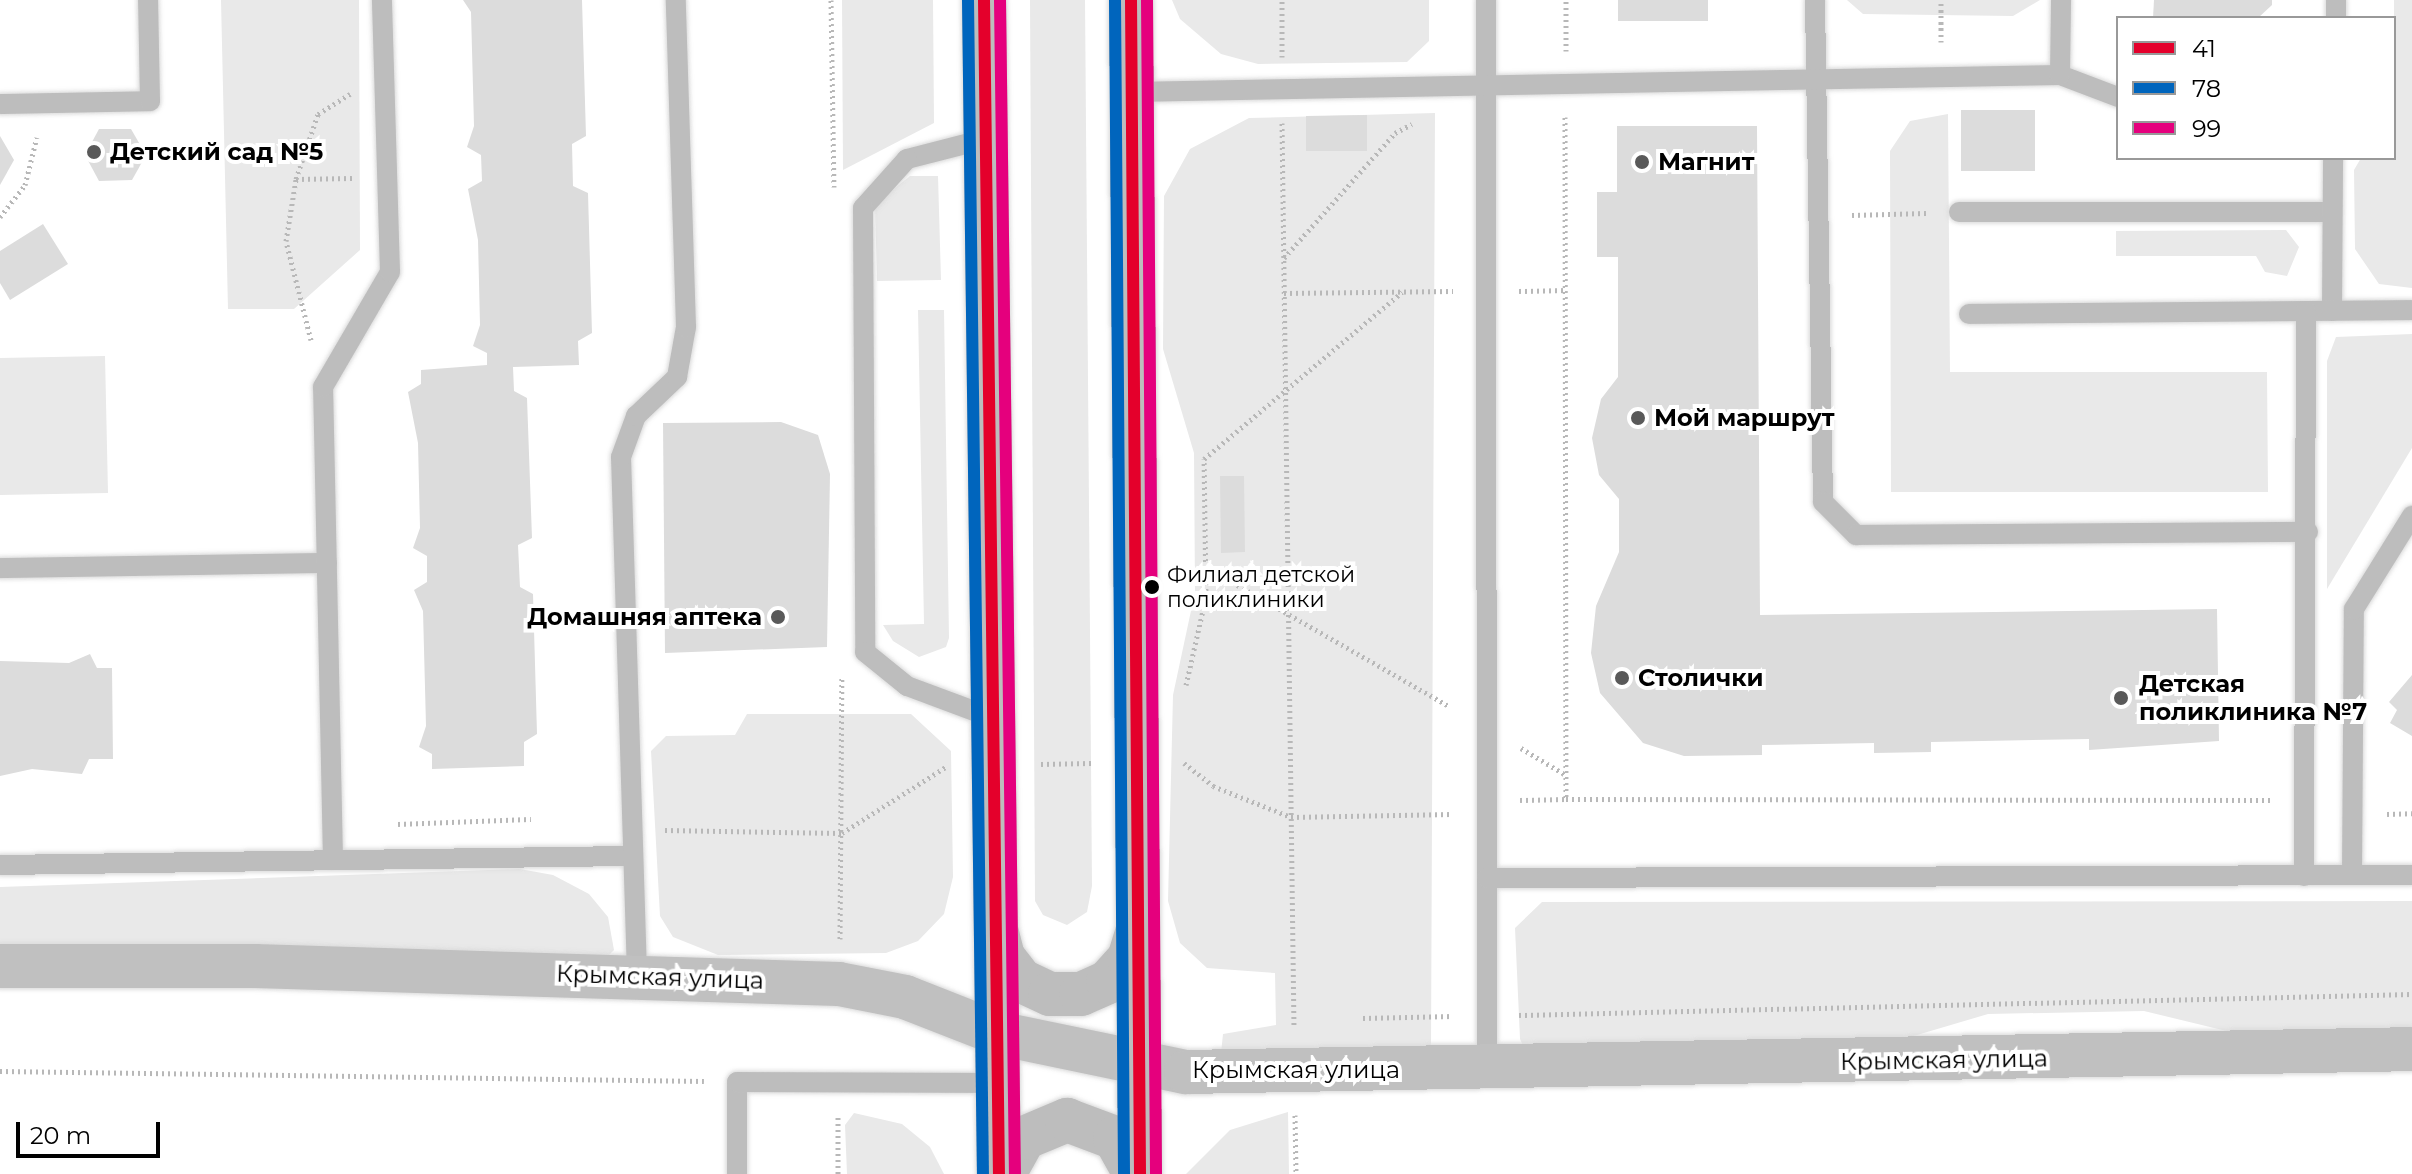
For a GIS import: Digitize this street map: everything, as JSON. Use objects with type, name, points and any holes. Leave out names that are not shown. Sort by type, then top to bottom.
[{"type":"main road","points":[[984,0],[997,1033],[1002,1174]]},
{"type":"main road","points":[[1131,0],[1139,1063],[1137,1174]]},
{"type":"main road","points":[[996,927],[1003,957],[1022,981],[1050,994],[1081,994],[1108,982],[1129,959],[1138,929]]},
{"type":"main road","points":[[1002,1174],[1024,1138],[1067,1120],[1115,1138],[1137,1174]]},
{"type":"street","name":"Крымская улица","points":[[0,966],[637,974],[839,984],[905,997],[997,1033],[1186,1072],[1295,1067],[1487,1071],[2412,1049]]},
{"type":"lane","points":[[0,104],[150,101],[148,0]]},
{"type":"lane","points":[[333,860],[323,387],[390,272],[382,0]]},
{"type":"lane","points":[[637,974],[630,856],[621,457],[636,416],[677,377],[686,327],[676,0]]},
{"type":"lane","points":[[1486,0],[1487,1071]]},
{"type":"lane","points":[[1815,0],[1823,502],[1856,535],[2308,532]]},
{"type":"lane","points":[[2060,75],[2061,0]]},
{"type":"lane","points":[[1131,92],[2060,75],[2116,96]]},
{"type":"lane","points":[[985,139],[907,159],[863,208],[865,652],[907,686],[993,718]]},
{"type":"lane","points":[[2332,311],[2333,160]]},
{"type":"lane","points":[[1959,212],[2332,212]]},
{"type":"lane","points":[[1969,314],[2412,310]]},
{"type":"lane","points":[[2304,876],[2308,532],[2306,311]]},
{"type":"lane","points":[[2352,875],[2354,609],[2412,516]]},
{"type":"lane","points":[[0,568],[327,563]]},
{"type":"lane","points":[[0,865],[630,856]]},
{"type":"lane","points":[[1487,878],[2412,875]]},
{"type":"lane","points":[[737,1174],[737,1082],[998,1083]]},
{"type":"path","points":[[1282,0],[1296,1174]]},
{"type":"path","points":[[1566,0],[1566,799],[2261,799],[2305,806]]},
{"type":"path","points":[[1940,75],[1941,0]]},
{"type":"path","points":[[323,387],[286,241],[296,179],[318,114],[386,71]]},
{"type":"path","points":[[1284,259],[1395,133],[1421,119]]},
{"type":"path","points":[[0,217],[25,185],[38,123]]},
{"type":"path","points":[[296,179],[389,177]]},
{"type":"path","points":[[1818,216],[1959,212]]},
{"type":"path","points":[[1284,293],[1566,290]]},
{"type":"path","points":[[1185,689],[1205,566],[1204,459],[1286,394],[1402,292]]},
{"type":"path","points":[[1205,566],[1566,775]]},
{"type":"path","points":[[1182,748],[1183,762]]},
{"type":"path","points":[[2353,814],[2412,813]]},
{"type":"path","points":[[1354,1018],[2412,994]]},
{"type":"path","points":[[1294,1019],[1309,1019]]},
{"type":"path","points":[[0,1071],[737,1082]]},
{"type":"shaded area","points":[[221,0],[359,0],[360,250],[294,309],[228,309]]},
{"type":"shaded area","points":[[842,0],[933,0],[934,123],[843,170]]},
{"type":"shaded area","points":[[1030,0],[1085,0],[1092,886],[1087,912],[1067,925],[1043,915],[1035,901]]},
{"type":"shaded area","points":[[1172,0],[1429,0],[1429,41],[1407,62],[1258,64],[1221,54],[1180,19]]},
{"type":"shaded area","points":[[1847,0],[2040,0],[2013,16],[1863,14]]},
{"type":"shaded area","points":[[2394,0],[2412,0],[2412,288],[2379,284],[2355,249],[2354,170],[2360,160],[2396,160]]},
{"type":"shaded area","points":[[1435,113],[1431,1051],[1220,1063],[1223,1034],[1276,1025],[1275,973],[1207,968],[1180,943],[1168,901],[1173,695],[1195,592],[1194,453],[1163,349],[1164,196],[1190,149],[1249,118]]},
{"type":"shaded area","points":[[1948,114],[1950,372],[2267,372],[2268,492],[1891,492],[1890,151],[1910,121]]},
{"type":"shaded area","points":[[910,176],[938,176],[941,280],[877,281],[875,204]]},
{"type":"shaded area","points":[[2286,230],[2299,247],[2287,276],[2265,272],[2256,256],[2116,256],[2116,231]]},
{"type":"shaded area","points":[[918,310],[944,310],[949,638],[946,647],[919,657],[893,641],[883,625],[924,624]]},
{"type":"shaded area","points":[[2412,334],[2412,448],[2327,589],[2327,361],[2336,337]]},
{"type":"shaded area","points":[[105,356],[108,493],[0,495],[0,358]]},
{"type":"shaded area","points":[[747,714],[911,714],[951,751],[953,877],[944,914],[918,941],[886,953],[718,955],[673,937],[660,916],[651,751],[666,736],[735,735]]},
{"type":"shaded area","points":[[520,869],[553,875],[589,894],[608,917],[614,950],[602,962],[0,957],[0,887]]},
{"type":"shaded area","points":[[2412,901],[2412,1029],[2243,1035],[2144,1011],[1988,1014],[1890,1043],[1525,1050],[1520,1039],[1515,928],[1542,902]]},
{"type":"shaded area","points":[[1288,1112],[1289,1174],[1186,1174],[1230,1130]]},
{"type":"shaded area","points":[[854,1113],[902,1124],[930,1147],[944,1174],[847,1174],[845,1125]]},
{"type":"building","points":[[463,0],[582,0],[586,136],[572,144],[573,186],[588,193],[592,333],[578,341],[579,365],[513,367],[514,391],[527,398],[532,538],[518,545],[520,587],[533,594],[537,734],[524,742],[524,766],[432,769],[432,754],[419,747],[426,726],[423,611],[414,590],[427,582],[427,556],[413,548],[420,528],[418,443],[408,392],[421,384],[421,370],[487,365],[487,353],[473,346],[480,325],[478,240],[468,189],[482,181],[481,155],[467,147],[474,126],[471,12]]},
{"type":"building","points":[[1618,0],[1708,0],[1708,21],[1618,21]]},
{"type":"building","points":[[2154,0],[2272,0],[2272,5],[2260,16],[2153,16]]},
{"type":"building","points":[[1961,110],[2035,110],[2035,171],[1961,171]]},
{"type":"building","points":[[1367,115],[1367,151],[1306,151],[1306,116]]},
{"type":"building","points":[[1617,126],[1757,126],[1760,615],[2217,609],[2219,741],[2089,750],[2089,739],[1931,742],[1931,752],[1874,753],[1874,743],[1762,745],[1762,755],[1684,756],[1643,743],[1600,693],[1591,653],[1596,606],[1619,552],[1619,499],[1599,475],[1592,438],[1601,399],[1618,377],[1618,257],[1597,257],[1597,192],[1617,192]]},
{"type":"building","points":[[99,129],[131,129],[146,155],[132,180],[99,181],[85,155]]},
{"type":"building","points":[[0,136],[14,160],[0,185]]},
{"type":"building","points":[[43,224],[68,264],[10,300],[0,283],[0,251]]},
{"type":"building","points":[[781,422],[818,435],[830,474],[827,647],[665,653],[663,423]]},
{"type":"building","points":[[1220,476],[1244,476],[1245,552],[1221,553]]},
{"type":"building","points":[[90,654],[97,668],[112,668],[113,759],[89,759],[82,774],[32,769],[0,776],[0,661],[69,663]]},
{"type":"building","points":[[2412,675],[2412,736],[2390,723],[2397,710],[2389,702]]},
{"type":"transit line","name":"78","points":[[968,0],[983,1174]]},
{"type":"transit line","name":"41","points":[[984,0],[999,1174]]},
{"type":"transit line","name":"99","points":[[1000,0],[1015,1174]]},
{"type":"transit line","name":"78","points":[[1115,0],[1124,1174]]},
{"type":"transit line","name":"41","points":[[1131,0],[1140,1174]]},
{"type":"transit line","name":"99","points":[[1147,0],[1156,1174]]},
{"type":"place","name":"Детский сад №5","points":[[94,152]]},
{"type":"place","name":"Магнит","points":[[1642,162]]},
{"type":"place","name":"Мой маршрут","points":[[1638,418]]},
{"type":"place","name":"Филиал детской поликлиники","points":[[1152,587]]},
{"type":"place","name":"Домашняя аптека","points":[[778,617]]},
{"type":"place","name":"Столички","points":[[1622,678]]},
{"type":"place","name":"Детская поликлиника №7","points":[[2121,698]]}]
